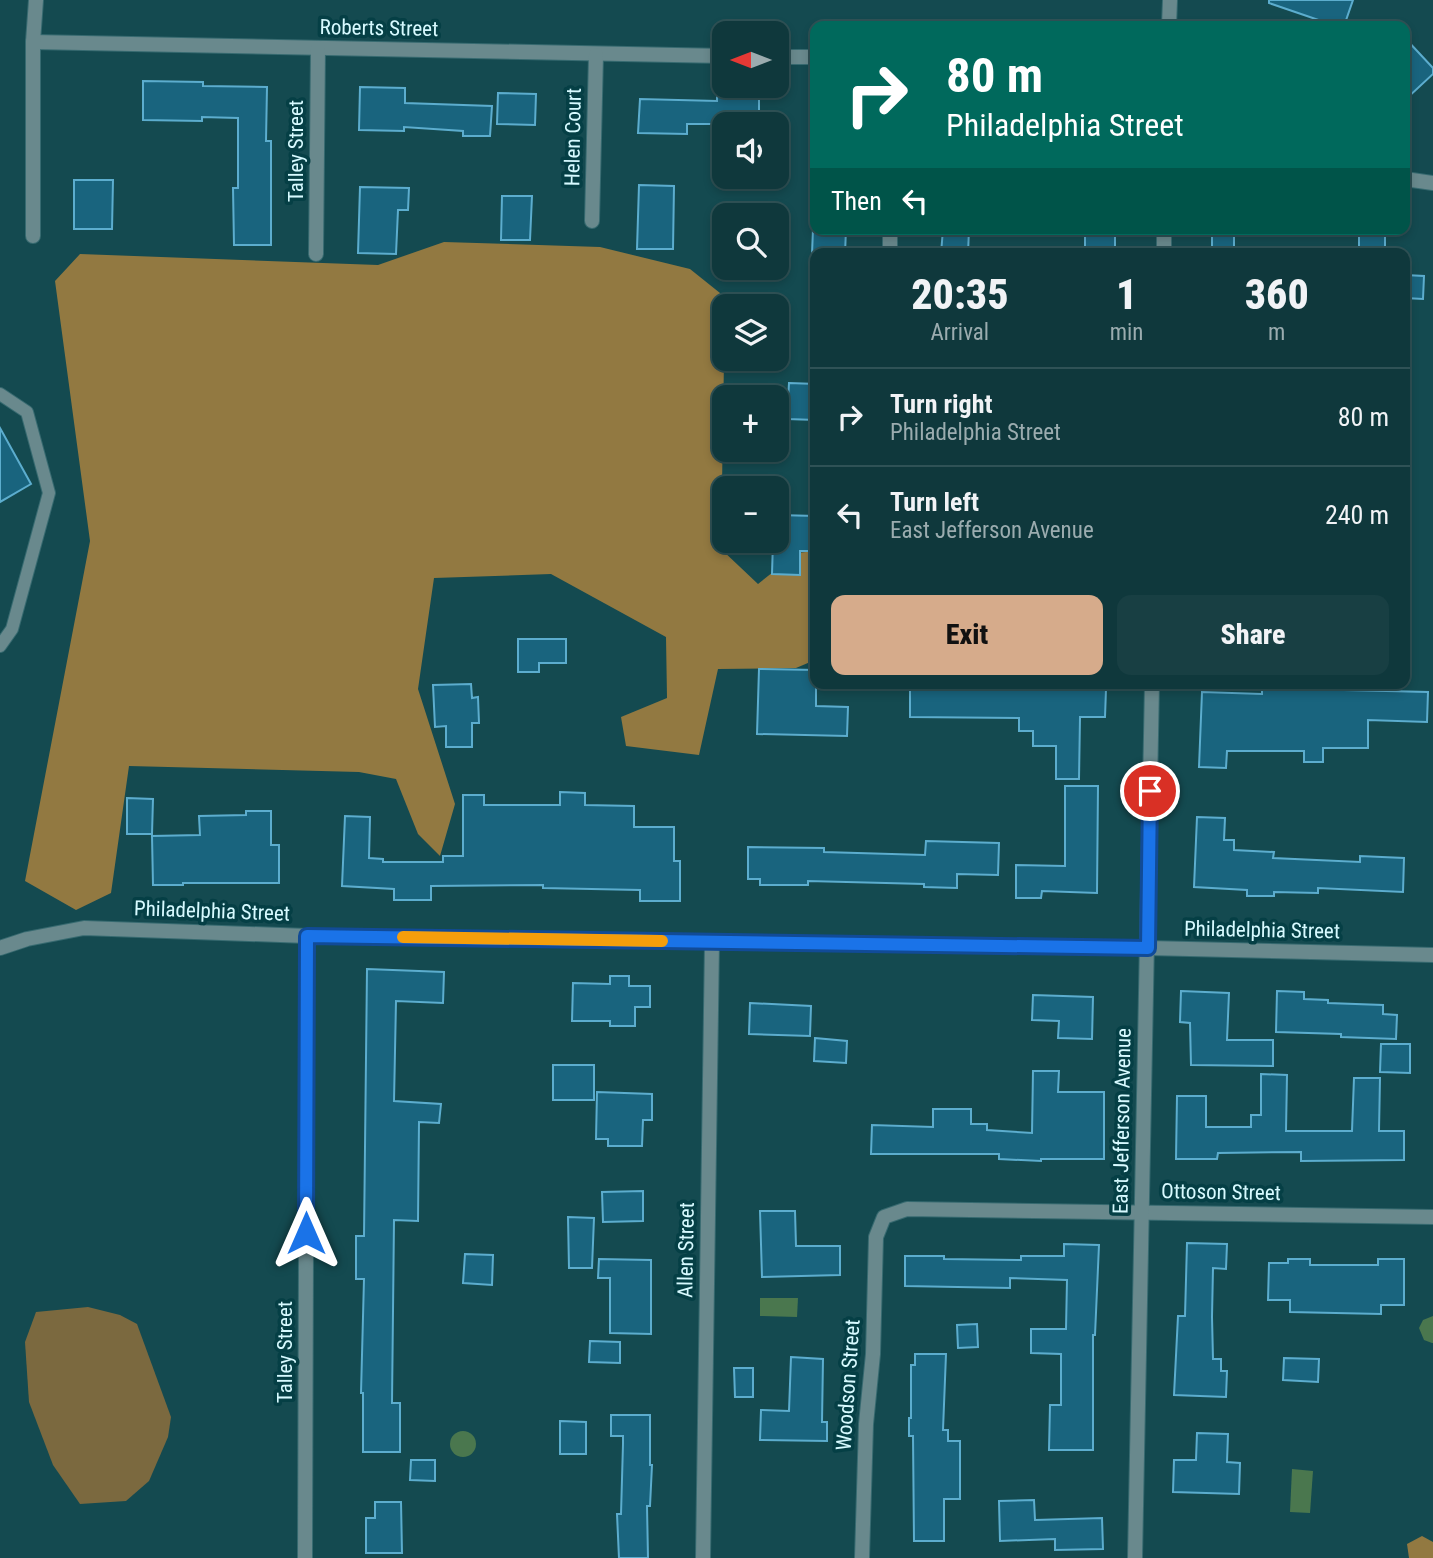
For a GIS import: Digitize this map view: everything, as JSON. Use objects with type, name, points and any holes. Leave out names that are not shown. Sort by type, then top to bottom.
[{"type":"street","points":[[33,236],[33,42],[36,0]]},
{"type":"street","points":[[1170,0],[1170,21]]},
{"type":"street","name":"Roberts Street","points":[[33,42],[712,57]]},
{"type":"street","name":"Talley Street","points":[[316,254],[318,48]]},
{"type":"street","name":"Helen Court","points":[[592,220],[596,55]]},
{"type":"street","points":[[789,57],[810,57]]},
{"type":"street","points":[[1410,180],[1433,183]]},
{"type":"street","name":"East Jefferson Avenue","points":[[1135,1558],[1152,689]]},
{"type":"street","name":"Philadelphia Street","points":[[0,948],[27,939],[84,928],[307,936],[1148,948],[1433,955]]},
{"type":"street","name":"Talley Street","points":[[305,1558],[307,936]]},
{"type":"street","name":"Allen Street","points":[[703,1558],[712,942]]},
{"type":"street","name":"Ottoson Street","points":[[884,1217],[907,1209],[1433,1217]]},
{"type":"street","name":"Woodson Street","points":[[862,1558],[866,1424],[873,1354],[876,1237],[884,1217]]},
{"type":"lane","points":[[0,394],[27,412],[49,492],[12,629],[0,646]]},
{"type":"shaded area","points":[[444,242],[600,247],[690,269],[721,294],[712,294],[712,371],[724,371],[724,385],[712,385],[712,462],[722,462],[722,476],[712,476],[712,553],[725,553],[758,584],[797,553],[810,552],[810,662],[796,668],[718,669],[699,755],[626,746],[621,717],[667,698],[666,637],[551,574],[434,578],[418,689],[455,804],[440,856],[418,834],[396,779],[359,772],[129,766],[111,893],[76,910],[25,881],[90,541],[55,281],[80,254],[378,265]]},
{"type":"shaded area","points":[[760,1298],[798,1298],[797,1317],[760,1316]]},
{"type":"shaded area","points":[[88,1307],[120,1315],[137,1324],[171,1417],[168,1437],[149,1481],[126,1501],[80,1504],[53,1465],[29,1402],[25,1342],[36,1312]]},
{"type":"shaded area","points":[[1433,1316],[1432,1343],[1424,1340],[1419,1328],[1423,1320]]},
{"type":"shaded area","points":[[463,1431],[472,1435],[476,1444],[472,1453],[463,1457],[454,1453],[450,1444],[454,1435]]},
{"type":"shaded area","points":[[1292,1469],[1313,1471],[1310,1513],[1290,1512]]},
{"type":"shaded area","points":[[1422,1536],[1433,1542],[1433,1558],[1409,1558],[1407,1544]]},
{"type":"building","points":[[1269,0],[1353,0],[1346,21],[1321,21],[1269,3]]},
{"type":"building","points":[[1410,43],[1433,68],[1433,74],[1410,95]]},
{"type":"building","points":[[143,81],[267,87],[266,141],[271,141],[271,245],[234,245],[233,188],[238,188],[238,118],[202,117],[202,121],[143,120]]},
{"type":"building","points":[[360,87],[405,88],[405,103],[492,106],[490,136],[463,136],[463,131],[404,127],[404,131],[359,130]]},
{"type":"building","points":[[498,93],[536,94],[535,125],[497,124]]},
{"type":"building","points":[[717,98],[759,98],[759,112],[712,112],[712,124],[687,124],[687,134],[638,133],[640,99],[717,101]]},
{"type":"building","points":[[74,180],[113,180],[112,229],[74,229]]},
{"type":"building","points":[[639,185],[674,186],[673,249],[637,249]]},
{"type":"building","points":[[360,187],[409,188],[408,210],[398,210],[396,254],[358,253]]},
{"type":"building","points":[[502,196],[532,196],[530,240],[501,240]]},
{"type":"building","points":[[813,235],[846,235],[845,248],[812,248]]},
{"type":"building","points":[[943,235],[969,235],[968,248],[941,248]]},
{"type":"building","points":[[1085,235],[1115,235],[1115,248],[1085,248]]},
{"type":"building","points":[[1212,235],[1234,235],[1234,248],[1212,248]]},
{"type":"building","points":[[1359,235],[1385,235],[1385,248],[1359,248]]},
{"type":"building","points":[[1410,275],[1424,276],[1423,299],[1410,298]]},
{"type":"building","points":[[789,383],[810,384],[810,420],[789,419]]},
{"type":"building","points":[[0,428],[31,484],[0,502]]},
{"type":"building","points":[[789,515],[810,516],[810,551],[800,551],[800,575],[772,574],[773,553],[789,553]]},
{"type":"building","points":[[518,639],[566,639],[566,663],[539,663],[539,672],[518,672]]},
{"type":"building","points":[[759,669],[810,670],[810,689],[816,689],[816,706],[848,707],[847,736],[757,734]]},
{"type":"building","points":[[471,684],[472,698],[478,697],[479,723],[472,723],[472,747],[446,747],[446,726],[435,727],[433,685]]},
{"type":"building","points":[[910,689],[1106,689],[1105,717],[1080,717],[1079,779],[1056,779],[1056,746],[1033,746],[1033,731],[1019,731],[1019,718],[910,717]]},
{"type":"building","points":[[1262,689],[1428,692],[1427,722],[1368,720],[1368,748],[1323,748],[1323,762],[1304,762],[1304,751],[1227,751],[1226,768],[1199,767],[1202,692],[1262,694]]},
{"type":"building","points":[[1065,786],[1098,786],[1097,893],[1042,891],[1041,898],[1016,898],[1016,865],[1065,866]]},
{"type":"building","points":[[560,792],[585,793],[585,805],[634,806],[634,827],[674,827],[674,861],[680,861],[680,901],[640,901],[640,890],[543,888],[543,885],[431,886],[431,900],[394,900],[394,889],[342,886],[345,816],[370,817],[369,858],[383,859],[383,862],[443,862],[443,856],[463,856],[463,795],[484,795],[484,805],[560,805]]},
{"type":"building","points":[[127,798],[153,799],[152,834],[127,834]]},
{"type":"building","points":[[246,811],[271,811],[271,845],[279,845],[279,883],[153,885],[152,836],[200,835],[199,816],[246,815]]},
{"type":"building","points":[[1197,817],[1225,818],[1224,840],[1234,840],[1234,850],[1274,852],[1273,858],[1360,862],[1360,856],[1404,858],[1403,892],[1318,888],[1318,893],[1274,892],[1274,896],[1247,896],[1247,890],[1194,887]]},
{"type":"building","points":[[926,841],[999,843],[998,875],[957,874],[957,888],[924,887],[924,884],[808,881],[808,885],[760,885],[760,879],[748,879],[748,847],[824,848],[824,852],[925,855]]},
{"type":"building","points":[[367,969],[444,972],[443,1003],[396,1001],[394,1101],[441,1104],[439,1123],[419,1122],[418,1221],[394,1220],[392,1403],[400,1403],[400,1452],[363,1452],[361,1393],[364,1279],[356,1279],[356,1236],[364,1236]]},
{"type":"building","points":[[610,976],[629,976],[629,986],[650,986],[650,1007],[635,1007],[635,1026],[610,1026],[610,1021],[572,1021],[573,983],[610,984]]},
{"type":"building","points":[[1181,991],[1229,993],[1227,1040],[1273,1040],[1273,1066],[1191,1065],[1190,1023],[1180,1022]]},
{"type":"building","points":[[1277,991],[1304,992],[1304,999],[1328,1000],[1328,1003],[1383,1005],[1383,1014],[1397,1015],[1396,1039],[1276,1032]]},
{"type":"building","points":[[1033,995],[1093,997],[1092,1039],[1058,1038],[1059,1021],[1032,1020]]},
{"type":"building","points":[[750,1003],[811,1006],[810,1036],[749,1034]]},
{"type":"building","points":[[815,1038],[847,1041],[846,1063],[814,1061]]},
{"type":"building","points":[[1381,1044],[1410,1044],[1410,1073],[1380,1072]]},
{"type":"building","points":[[553,1065],[594,1065],[594,1100],[553,1100]]},
{"type":"building","points":[[1033,1071],[1059,1071],[1058,1092],[1104,1092],[1104,1159],[1041,1161],[999,1159],[999,1154],[871,1154],[872,1125],[933,1127],[933,1109],[971,1109],[971,1124],[987,1124],[987,1130],[1032,1133]]},
{"type":"building","points":[[1261,1074],[1287,1075],[1286,1131],[1352,1131],[1354,1078],[1380,1078],[1379,1131],[1404,1131],[1404,1160],[1301,1161],[1301,1152],[1218,1153],[1217,1159],[1176,1159],[1177,1096],[1206,1096],[1206,1127],[1251,1127],[1251,1115],[1261,1115]]},
{"type":"building","points":[[597,1092],[652,1094],[652,1120],[643,1120],[642,1146],[608,1146],[608,1139],[596,1139]]},
{"type":"building","points":[[643,1191],[643,1221],[603,1222],[602,1192]]},
{"type":"building","points":[[760,1211],[795,1211],[796,1246],[840,1246],[840,1275],[762,1277]]},
{"type":"building","points":[[568,1217],[594,1218],[592,1268],[569,1268]]},
{"type":"building","points":[[1187,1243],[1227,1244],[1226,1269],[1213,1268],[1212,1317],[1213,1359],[1221,1359],[1221,1371],[1227,1371],[1226,1397],[1174,1395],[1178,1316],[1185,1316]]},
{"type":"building","points":[[1064,1244],[1099,1245],[1093,1335],[1093,1450],[1049,1450],[1050,1405],[1061,1405],[1061,1354],[1031,1353],[1031,1329],[1066,1329],[1067,1280],[1010,1278],[1010,1288],[905,1286],[905,1256],[1021,1260],[1021,1256],[1064,1256]]},
{"type":"building","points":[[465,1254],[493,1255],[492,1285],[463,1283]]},
{"type":"building","points":[[599,1259],[651,1260],[651,1334],[610,1333],[610,1278],[598,1278]]},
{"type":"building","points":[[1288,1259],[1310,1259],[1310,1265],[1378,1265],[1378,1259],[1404,1259],[1404,1305],[1381,1305],[1381,1314],[1290,1312],[1290,1300],[1268,1300],[1269,1263],[1288,1263]]},
{"type":"building","points":[[977,1324],[978,1347],[958,1348],[957,1325]]},
{"type":"building","points":[[590,1341],[620,1342],[620,1363],[589,1362]]},
{"type":"building","points":[[915,1354],[946,1354],[943,1430],[948,1430],[948,1441],[960,1441],[960,1499],[944,1499],[944,1541],[914,1541],[913,1436],[909,1436],[909,1418],[911,1365],[915,1365]]},
{"type":"building","points":[[791,1357],[823,1359],[822,1422],[827,1422],[827,1441],[760,1440],[761,1410],[789,1411]]},
{"type":"building","points":[[1284,1358],[1319,1359],[1318,1382],[1283,1380]]},
{"type":"building","points":[[734,1368],[753,1368],[753,1397],[735,1397]]},
{"type":"building","points":[[611,1415],[650,1415],[652,1465],[650,1506],[647,1506],[648,1558],[619,1558],[617,1514],[621,1514],[623,1436],[611,1436]]},
{"type":"building","points":[[560,1421],[586,1422],[586,1454],[560,1454]]},
{"type":"building","points":[[1197,1433],[1228,1434],[1227,1462],[1240,1463],[1239,1494],[1173,1492],[1174,1460],[1196,1460]]},
{"type":"building","points":[[411,1460],[435,1460],[435,1481],[410,1480]]},
{"type":"building","points":[[1034,1500],[1035,1520],[1102,1518],[1103,1549],[1055,1550],[1055,1539],[1000,1541],[999,1501]]},
{"type":"building","points":[[375,1502],[401,1502],[402,1553],[366,1553],[366,1518],[375,1518]]},
{"type":"slow traffic","points":[[403,937],[662,941]]},
{"type":"route","points":[[306,1233],[307,936],[1148,948],[1150,791]]}]
